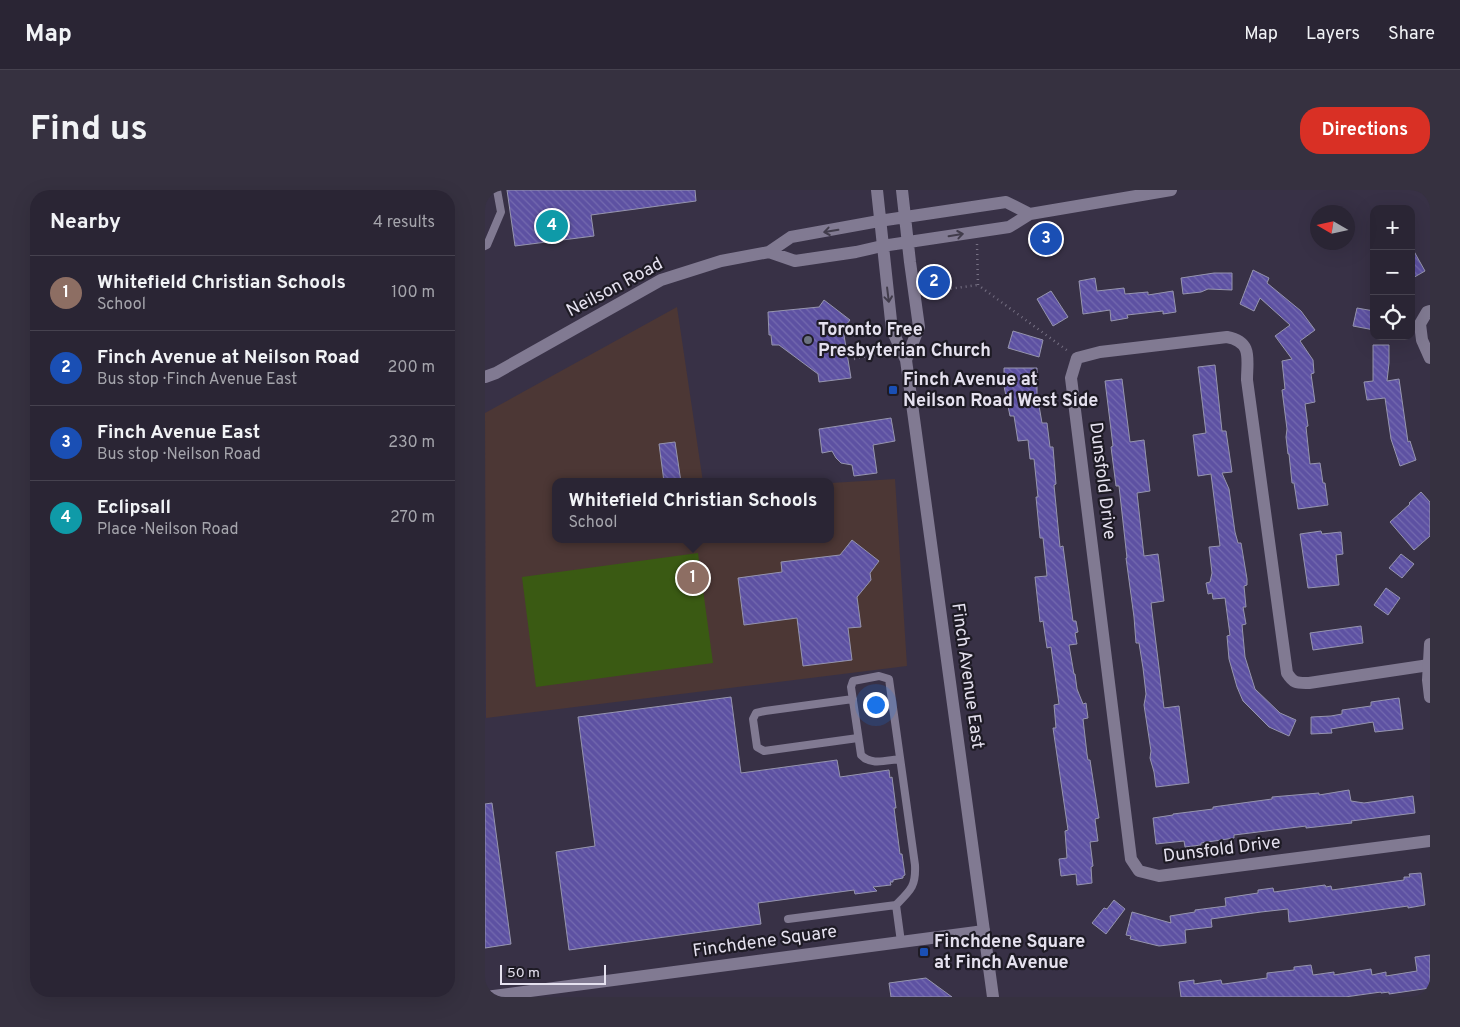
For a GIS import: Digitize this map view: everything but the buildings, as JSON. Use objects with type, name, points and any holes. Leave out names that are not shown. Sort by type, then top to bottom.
[{"type":"street","name":"Finch Avenue East","points":[[877,190],[892,330],[906,360],[993,997]]},
{"type":"street","name":"Finch Avenue East","points":[[902,190],[919,327],[906,360]]},
{"type":"street","name":"Neilson Road","points":[[769,252],[795,261],[856,252],[882,246],[1009,227],[1030,214],[1171,190]]},
{"type":"street","name":"Neilson Road","points":[[485,377],[496,374],[661,280],[721,261],[769,252],[791,238],[905,216],[1006,202],[1030,214]]},
{"type":"street","points":[[1430,311],[1427,312],[1420,324],[1422,340],[1430,358]]},
{"type":"street","points":[[1077,358],[1099,352],[1227,337],[1241,341],[1245,347],[1247,357],[1247,380],[1287,673],[1297,684],[1429,665]]},
{"type":"street","name":"Dunsfold Drive","points":[[1077,358],[1071,378],[1131,859],[1139,871],[1159,876],[1430,841]]},
{"type":"street","points":[[1430,644],[1428,680],[1430,697]]},
{"type":"street","name":"Finchdene Square","points":[[485,997],[550,993],[984,931]]},
{"type":"lane","points":[[485,246],[501,212],[497,190]]},
{"type":"lane","points":[[788,919],[896,905],[909,892],[916,879],[900,759],[889,679],[879,676],[853,681],[851,687],[861,755],[865,760],[871,762],[900,759]]},
{"type":"lane","points":[[853,699],[765,711],[757,713],[753,719],[757,748],[764,751],[858,738]]},
{"type":"lane","points":[[896,905],[901,942]]},
{"type":"path","points":[[977,232],[978,285]]},
{"type":"path","points":[[914,293],[978,285],[1077,358]]},
{"type":"path","points":[[854,359],[880,353]]},
{"type":"shaded area","points":[[677,307],[702,478],[552,478],[552,543],[834,543],[834,483],[895,479],[907,666],[486,718],[485,413]]},
{"type":"green space","points":[[698,553],[713,663],[536,687],[522,577]]},
{"type":"place","name":"Eclipsall","points":[[552,226]]},
{"type":"place","name":"Finch Avenue East","points":[[1046,239]]},
{"type":"place","name":"Finch Avenue at Neilson Road","points":[[934,282]]},
{"type":"place","name":"Toronto Free Presbyterian Church","points":[[808,340]]},
{"type":"place","name":"Finch Avenue at Neilson Road West Side","points":[[893,390]]},
{"type":"place","name":"Whitefield Christian Schools","points":[[693,578]]},
{"type":"place","name":"Finchdene Square at Finch Avenue","points":[[924,952]]}]
